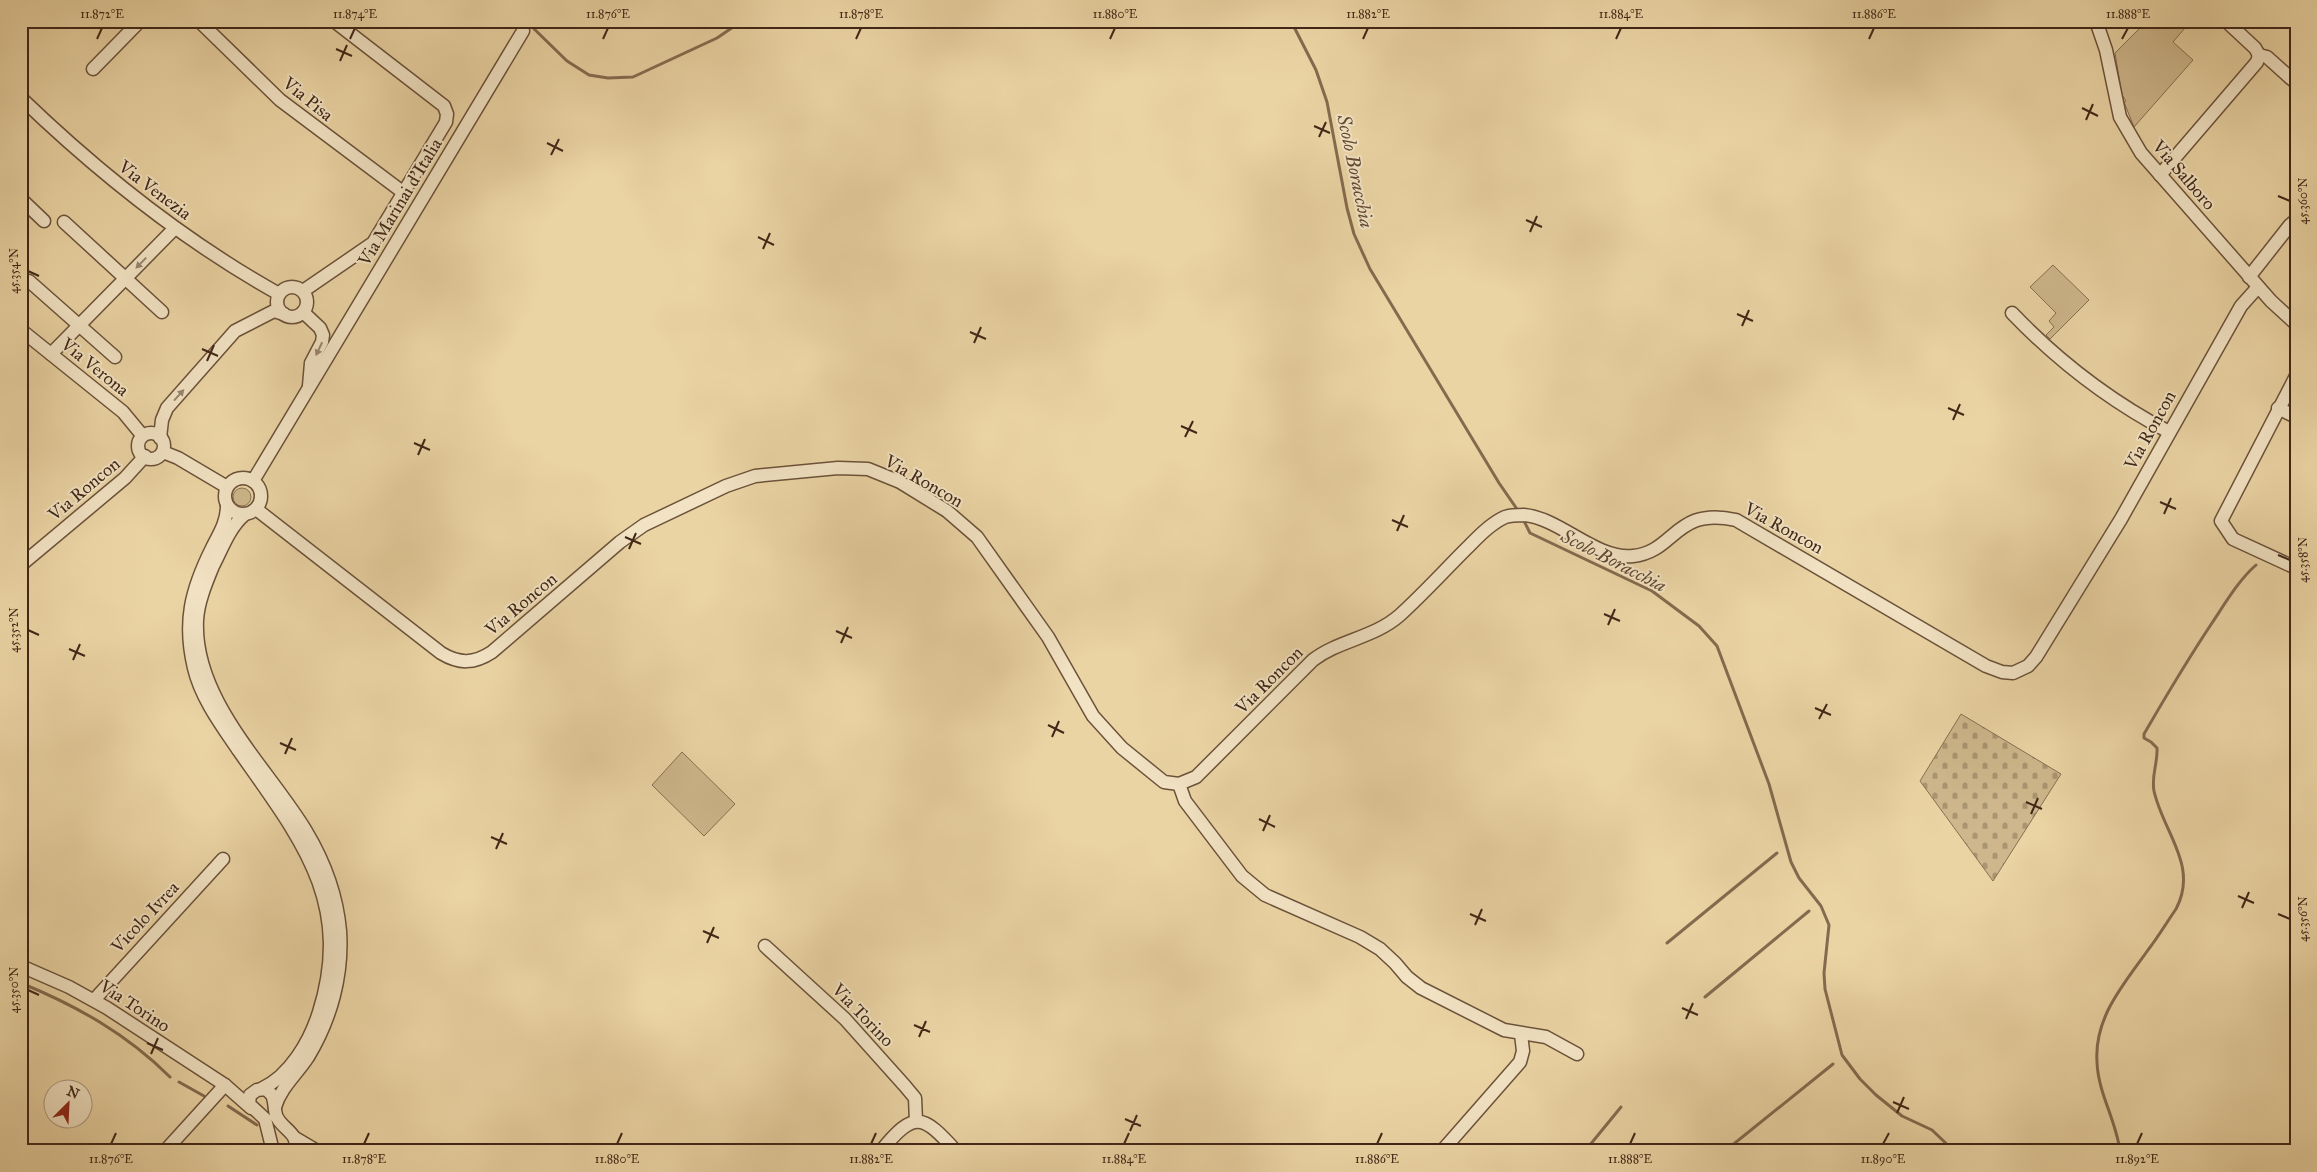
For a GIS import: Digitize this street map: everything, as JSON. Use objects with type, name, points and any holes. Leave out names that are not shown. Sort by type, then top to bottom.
[{"type":"street","points":[[93,69],[140,21]]},
{"type":"street","name":"Via Pisa","points":[[199,21],[280,100],[404,193]]},
{"type":"street","points":[[303,291],[373,243],[446,122],[447,114],[444,106],[334,21]]},
{"type":"street","name":"Via Salboro","points":[[2096,21],[2106,50],[2120,117],[2141,153],[2258,287],[2296,324]]},
{"type":"street","points":[[2160,175],[2257,62],[2259,55],[2255,48],[2226,21]]},
{"type":"street","name":"Via Marinai d'Italia","points":[[253,482],[523,31]]},
{"type":"street","points":[[2259,55],[2267,57],[2296,83]]},
{"type":"street","name":"Via Venezia","points":[[21,98],[115,183],[174,228],[279,294]]},
{"type":"street","points":[[24,207],[44,221]]},
{"type":"street","points":[[2249,277],[2296,220]]},
{"type":"street","points":[[64,222],[162,312]]},
{"type":"street","points":[[52,354],[174,228]]},
{"type":"street","points":[[29,281],[115,357]]},
{"type":"street","points":[[227,487],[178,458],[163,452],[160,438],[162,420],[168,408],[235,331],[274,311],[292,317],[303,312],[307,300],[303,291],[290,287],[279,294],[278,307],[284,314]]},
{"type":"street","name":"Via Roncon","points":[[256,508],[441,653],[453,660],[474,661],[492,652],[620,542],[644,525],[726,486],[748,478],[768,474],[838,468],[868,469],[882,473],[947,511],[968,528],[985,548],[1041,627],[1093,716],[1112,738],[1164,782],[1179,784],[1196,777],[1313,660],[1329,648],[1373,633],[1399,616],[1486,529],[1506,516],[1521,515],[1608,552],[1631,556],[1651,550],[1694,520],[1707,517],[1736,520],[1986,666],[2002,672],[2013,673],[2028,666],[2036,657],[2121,519],[2241,306],[2258,287]]},
{"type":"street","name":"Via Marinai d'Italia","points":[[303,312],[320,328],[322,334],[322,342],[311,363],[308,392]]},
{"type":"street","points":[[2012,313],[2063,363],[2135,414],[2169,432]]},
{"type":"street","name":"Via Verona","points":[[22,333],[52,354],[123,412],[142,435]]},
{"type":"street","points":[[2296,376],[2221,521],[2233,539],[2296,568]]},
{"type":"street","points":[[2278,408],[2296,417]]},
{"type":"street","points":[[142,435],[151,433],[160,438]]},
{"type":"street","name":"Via Roncon","points":[[142,435],[138,447],[145,456],[153,459],[163,452]]},
{"type":"street","name":"Via Roncon","points":[[21,565],[125,478],[145,456]]},
{"type":"street","points":[[252,1108],[249,1100],[259,1089],[275,1080],[294,1061],[316,1020],[330,969],[330,931],[323,893],[312,863],[298,835],[223,728],[202,691],[195,671],[188,636],[190,604],[202,569],[225,522],[227,506],[224,497],[227,487],[239,478],[253,482],[260,492],[260,501],[256,508],[244,515],[233,526],[199,606],[197,635],[204,668],[211,687],[231,723],[306,830],[321,859],[332,890],[340,930],[338,971],[334,998],[327,1018],[309,1056],[284,1087],[275,1107]]},
{"type":"street","points":[[227,506],[234,513],[244,515]]},
{"type":"street","points":[[1179,784],[1185,801],[1214,840],[1242,876],[1265,895],[1360,936],[1380,950],[1407,977],[1422,988],[1504,1030],[1546,1037],[1577,1054]]},
{"type":"street","name":"Vicolo Ivrea","points":[[94,1000],[223,860]]},
{"type":"street","name":"Via Torino","points":[[764,946],[846,1019],[905,1086],[915,1098],[916,1120]]},
{"type":"street","name":"Via Torino","points":[[21,966],[53,979],[94,1000],[225,1084],[265,1119],[270,1132],[270,1148]]},
{"type":"street","points":[[1442,1151],[1520,1062],[1523,1051],[1521,1034]]},
{"type":"street","points":[[165,1151],[225,1084]]},
{"type":"street","name":"Via Torino","points":[[225,1084],[259,1089]]},
{"type":"street","points":[[259,1089],[272,1095],[278,1119],[294,1144],[317,1151]]},
{"type":"street","points":[[881,1151],[905,1126],[916,1120],[929,1123],[956,1151]]},
{"type":"green space","points":[[2147,21],[2191,21],[2173,42],[2193,60],[2134,127],[2124,102],[2126,101],[2122,95],[2115,53]]},
{"type":"green space","points":[[2053,265],[2089,300],[2050,339],[2046,335],[2054,327],[2049,321],[2056,313],[2030,287]]},
{"type":"green space","points":[[242,488],[248,491],[251,497],[248,503],[242,506],[236,503],[233,497],[236,491]]},
{"type":"green space","points":[[1961,714],[2061,774],[1993,881],[1920,781]]},
{"type":"green space","points":[[682,752],[735,804],[704,836],[652,785]]},
{"type":"waterway","name":"Scolo Boracchia","points":[[526,21],[567,61],[589,75],[608,78],[633,77],[717,38],[742,21]]},
{"type":"waterway","name":"Scolo Boracchia","points":[[1291,21],[1316,70],[1327,102],[1347,208],[1354,234],[1370,269],[1499,483],[1519,512]]},
{"type":"waterway","points":[[1294,26],[1300,21]]},
{"type":"waterway","name":"Scolo Boracchia","points":[[1522,517],[1530,533],[1652,591],[1699,626],[1717,646],[1769,784],[1791,862],[1799,878],[1821,906],[1829,925],[1824,973],[1825,989],[1842,1055],[1860,1079],[1876,1095],[1902,1116],[1932,1130],[1954,1151]]},
{"type":"waterway","points":[[2120,1151],[2098,1073],[2097,1046],[2100,1030],[2112,1002],[2176,909],[2182,893],[2184,878],[2177,849],[2158,806],[2154,791],[2153,780],[2157,748],[2144,738],[2144,734],[2227,600],[2256,565]]},
{"type":"waterway","points":[[1667,943],[1777,853]]},
{"type":"waterway","points":[[1705,997],[1809,911]]},
{"type":"waterway","points":[[21,983],[62,1001],[100,1022],[136,1047],[170,1077]]},
{"type":"waterway","points":[[1725,1151],[1833,1064]]},
{"type":"waterway","points":[[179,1082],[204,1096]]},
{"type":"waterway","points":[[228,1106],[257,1125]]},
{"type":"waterway","points":[[1585,1151],[1621,1107]]}]
